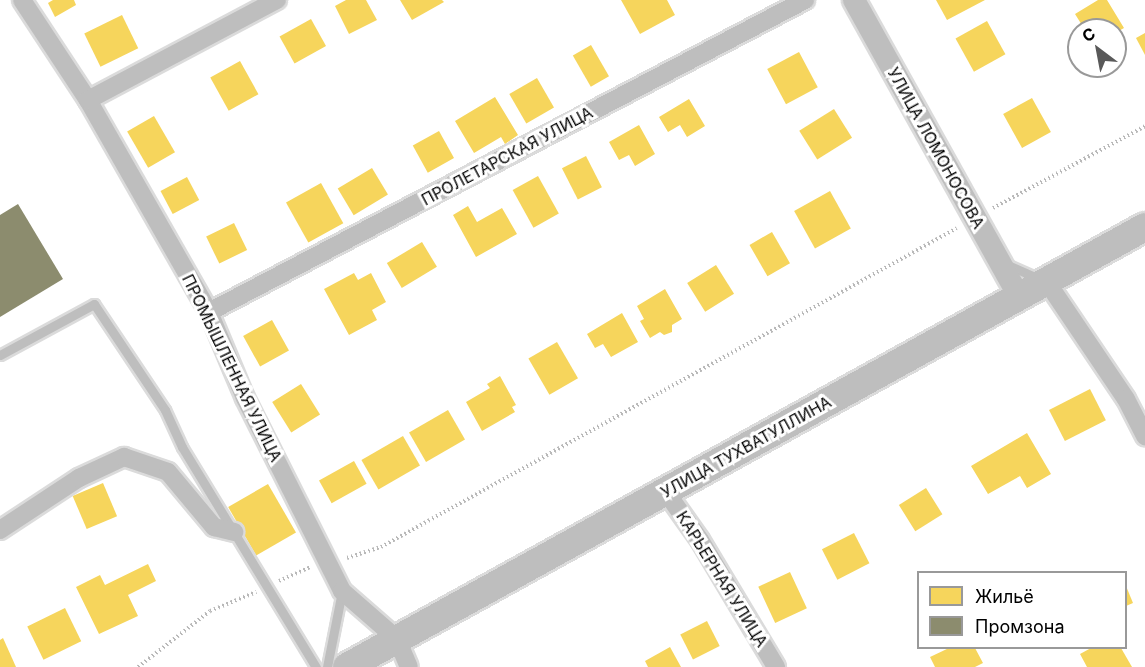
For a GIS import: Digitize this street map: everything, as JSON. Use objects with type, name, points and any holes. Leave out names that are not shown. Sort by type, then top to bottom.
[{"type":"main road","name":"УЛИЦА ТУХВАТУЛЛИНА","points":[[347,667],[1145,227]]},
{"type":"street","name":"ПРОМЫШЛЕННАЯ УЛИЦА","points":[[22,0],[88,100],[208,312],[245,398],[342,591],[397,639],[409,667]]},
{"type":"street","points":[[88,100],[277,0]]},
{"type":"street","name":"ПРОЛЕТАРСКАЯ УЛИЦА","points":[[208,312],[805,0]]},
{"type":"street","name":"УЛИЦА ЛОМОНОСОВА","points":[[854,0],[1019,296]]},
{"type":"street","points":[[1047,282],[1126,399],[1145,436]]},
{"type":"street","points":[[0,530],[4,530],[79,478],[124,457],[168,472],[214,527],[234,532]]},
{"type":"street","name":"КАРЬЕРНАЯ УЛИЦА","points":[[666,492],[700,540],[776,667]]},
{"type":"lane","points":[[1000,262],[1047,282]]},
{"type":"lane","points":[[0,355],[94,303],[165,410],[182,447],[316,667]]},
{"type":"lane","points":[[327,667],[342,591]]},
{"type":"path","points":[[138,667],[210,611],[267,587],[298,570],[356,556],[381,547],[1145,126]]},
{"type":"building: Жильё","points":[[53,0],[74,0],[76,5],[55,17],[48,3]]},
{"type":"building: Жильё","points":[[346,0],[366,0],[377,20],[349,34],[335,6]]},
{"type":"building: Жильё","points":[[400,0],[442,0],[444,2],[412,20]]},
{"type":"building: Жильё","points":[[621,0],[667,0],[675,15],[640,34]]},
{"type":"building: Жильё","points":[[936,0],[985,0],[947,20]]},
{"type":"building: Жильё","points":[[1098,0],[1107,0],[1118,18],[1078,18],[1075,14]]},
{"type":"building: Жильё","points":[[122,15],[138,48],[100,67],[84,33]]},
{"type":"building: Жильё","points":[[311,19],[326,46],[295,64],[280,36]]},
{"type":"building: Жильё","points":[[987,21],[1005,54],[974,72],[956,38]]},
{"type":"building: Жильё","points":[[1145,33],[1145,55],[1136,38]]},
{"type":"building: Жильё","points":[[591,45],[609,76],[591,87],[573,56]]},
{"type":"building: Жильё","points":[[799,52],[818,87],[786,104],[767,69]]},
{"type":"building: Жильё","points":[[240,61],[258,94],[229,111],[210,77]]},
{"type":"building: Жильё","points":[[537,78],[554,107],[526,123],[509,94]]},
{"type":"building: Жильё","points":[[495,97],[518,135],[505,144],[501,137],[474,153],[455,121]]},
{"type":"building: Жильё","points":[[1032,98],[1051,132],[1022,148],[1003,114]]},
{"type":"building: Жильё","points":[[689,99],[705,126],[687,137],[680,125],[668,132],[659,117]]},
{"type":"building: Жильё","points":[[834,109],[852,138],[817,160],[799,131]]},
{"type":"building: Жильё","points":[[154,116],[175,152],[148,168],[127,132]]},
{"type":"building: Жильё","points":[[639,125],[655,154],[635,166],[629,155],[619,160],[609,142]]},
{"type":"building: Жильё","points":[[439,131],[454,158],[428,173],[413,146]]},
{"type":"building: Жильё","points":[[586,156],[602,187],[578,199],[562,168]]},
{"type":"building: Жильё","points":[[372,168],[388,195],[354,215],[338,189]]},
{"type":"building: Жильё","points":[[538,176],[559,214],[533,228],[513,190]]},
{"type":"building: Жильё","points":[[187,177],[199,200],[173,214],[161,191]]},
{"type":"building: Жильё","points":[[321,183],[343,223],[308,243],[286,202]]},
{"type":"building: Жильё","points":[[830,191],[851,229],[815,248],[794,211]]},
{"type":"building: Жильё","points":[[468,206],[477,222],[502,208],[517,234],[476,257],[453,215]]},
{"type":"building: Жильё","points":[[234,223],[247,250],[219,264],[206,237]]},
{"type":"building: Жильё","points":[[772,232],[790,263],[767,276],[749,245]]},
{"type":"building: Жильё","points":[[422,242],[437,267],[402,288],[387,263]]},
{"type":"building: Жильё","points":[[716,265],[734,294],[705,312],[687,283]]},
{"type":"building: Жильё","points":[[354,273],[358,280],[371,273],[386,302],[372,310],[377,320],[349,335],[324,289]]},
{"type":"building: Жильё","points":[[665,289],[682,319],[672,325],[672,332],[664,335],[660,332],[650,338],[640,321],[644,319],[637,306]]},
{"type":"building: Жильё","points":[[622,313],[638,342],[611,357],[603,344],[595,348],[587,334]]},
{"type":"building: Жильё","points":[[272,320],[289,351],[260,367],[243,336]]},
{"type":"building: Жильё","points":[[557,342],[578,378],[549,395],[528,358]]},
{"type":"building: Жильё","points":[[500,376],[516,405],[512,407],[515,412],[482,431],[466,402],[490,388],[487,384]]},
{"type":"building: Жильё","points":[[301,384],[320,415],[291,433],[272,402]]},
{"type":"building: Жильё","points":[[1090,389],[1106,420],[1065,441],[1049,410]]},
{"type":"building: Жильё","points":[[448,410],[465,439],[426,462],[409,432]]},
{"type":"building: Жильё","points":[[1027,433],[1051,474],[1027,488],[1020,476],[988,494],[971,466]]},
{"type":"building: Жильё","points":[[403,436],[420,465],[378,489],[361,460]]},
{"type":"building: Жильё","points":[[354,461],[367,484],[332,503],[319,480]]},
{"type":"building: Жильё","points":[[103,483],[117,516],[87,529],[73,496]]},
{"type":"building: Жильё","points":[[268,484],[296,532],[256,555],[228,507]]},
{"type":"building: Жильё","points":[[926,488],[942,514],[915,531],[899,505]]},
{"type":"building: Жильё","points":[[854,533],[869,563],[837,580],[822,549]]},
{"type":"building: Жильё","points":[[148,564],[156,581],[128,595],[138,616],[99,634],[76,587],[100,575],[105,585]]},
{"type":"building: Жильё","points":[[790,572],[807,608],[775,623],[758,587]]},
{"type":"building: Жильё","points":[[1127,588],[1133,603],[1127,606]]},
{"type":"building: Жильё","points":[[65,608],[81,641],[43,660],[27,626]]},
{"type":"building: Жильё","points":[[707,621],[720,646],[693,660],[680,635]]},
{"type":"building: Жильё","points":[[3,638],[16,667],[0,667],[0,640]]},
{"type":"building: Жильё","points":[[670,647],[681,667],[648,667],[645,661]]},
{"type":"building: Жильё","points":[[947,649],[976,649],[983,663],[975,667],[935,667],[930,657]]},
{"type":"building: Жильё","points":[[1089,649],[1122,649],[1132,667],[1087,667],[1080,654]]},
{"type":"building: Промзона","points":[[18,204],[63,279],[0,317],[0,215]]}]
